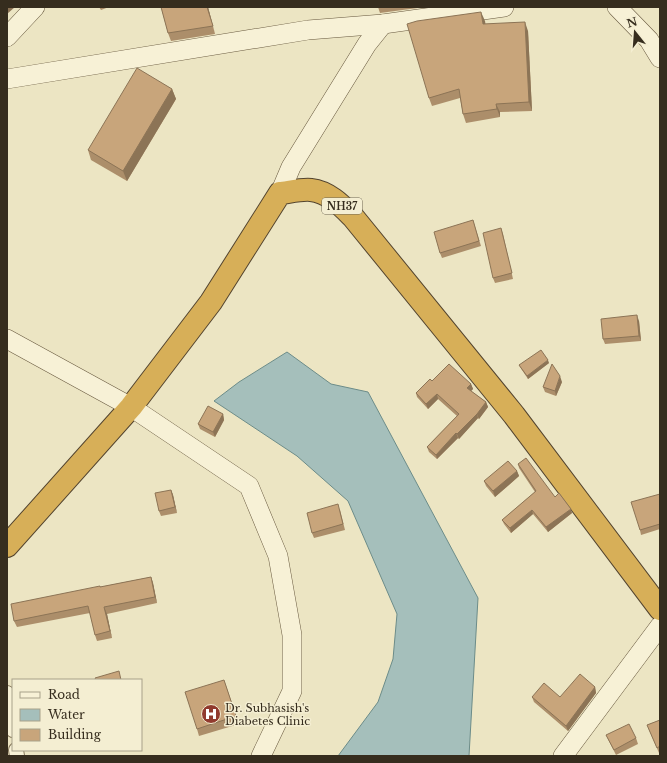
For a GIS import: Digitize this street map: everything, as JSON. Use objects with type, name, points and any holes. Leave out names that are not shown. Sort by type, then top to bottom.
[{"type":"highway","name":"NH37","points":[[280,193],[311,190],[323,193],[338,202],[353,218],[514,415],[660,609]]},
{"type":"highway","points":[[7,546],[131,407],[211,302],[280,193]]},
{"type":"street","points":[[7,37],[35,7]]},
{"type":"street","points":[[7,79],[308,30],[383,24],[504,7]]},
{"type":"street","points":[[617,7],[648,40],[660,58]]},
{"type":"street","points":[[280,193],[291,167],[368,44],[383,24]]},
{"type":"street","points":[[7,339],[131,407],[249,486],[278,556],[292,635],[292,691],[261,756]]},
{"type":"street","points":[[563,756],[660,626]]},
{"type":"street","points":[[7,693],[12,724]]},
{"type":"water","points":[[287,352],[331,384],[368,392],[478,598],[469,756],[338,756],[378,702],[393,659],[397,614],[348,501],[297,456],[214,401],[239,382]]},
{"type":"building","points":[[161,7],[207,7],[213,26],[168,33]]},
{"type":"building","points":[[481,12],[483,24],[525,22],[529,102],[496,104],[497,109],[463,114],[459,89],[429,98],[407,24],[417,21]]},
{"type":"building","points":[[137,68],[172,89],[123,171],[88,150]]},
{"type":"building","points":[[473,220],[479,241],[440,253],[434,232]]},
{"type":"building","points":[[501,228],[512,273],[493,278],[483,233]]},
{"type":"building","points":[[637,315],[639,336],[603,339],[601,319]]},
{"type":"building","points":[[541,350],[548,360],[527,376],[519,365]]},
{"type":"building","points":[[449,364],[471,384],[467,388],[486,402],[477,414],[457,434],[456,433],[436,455],[427,447],[459,414],[437,394],[426,404],[416,393],[430,379],[432,381]]},
{"type":"building","points":[[552,364],[560,376],[555,391],[543,387]]},
{"type":"building","points":[[208,406],[223,414],[213,432],[198,424]]},
{"type":"building","points":[[526,458],[555,497],[559,493],[571,509],[546,527],[532,510],[510,528],[502,520],[536,491],[518,464]]},
{"type":"building","points":[[508,461],[517,471],[493,491],[484,481]]},
{"type":"building","points":[[171,490],[175,507],[159,511],[155,493]]},
{"type":"building","points":[[660,494],[660,524],[640,530],[631,502]]},
{"type":"building","points":[[338,504],[343,524],[312,533],[307,513]]},
{"type":"building","points":[[151,577],[155,597],[104,607],[110,631],[95,635],[88,606],[14,621],[11,604]]},
{"type":"building","points":[[119,671],[121,679],[96,679]]},
{"type":"building","points":[[580,674],[595,687],[566,726],[532,697],[544,683],[560,697]]},
{"type":"building","points":[[224,680],[236,716],[197,729],[185,692]]},
{"type":"building","points":[[660,720],[660,746],[657,748],[647,725]]},
{"type":"building","points":[[629,724],[636,738],[614,750],[606,735]]},
{"type":"place","name":"Dr. Subhasish's Diabetes Clinic","points":[[211,714]]}]
